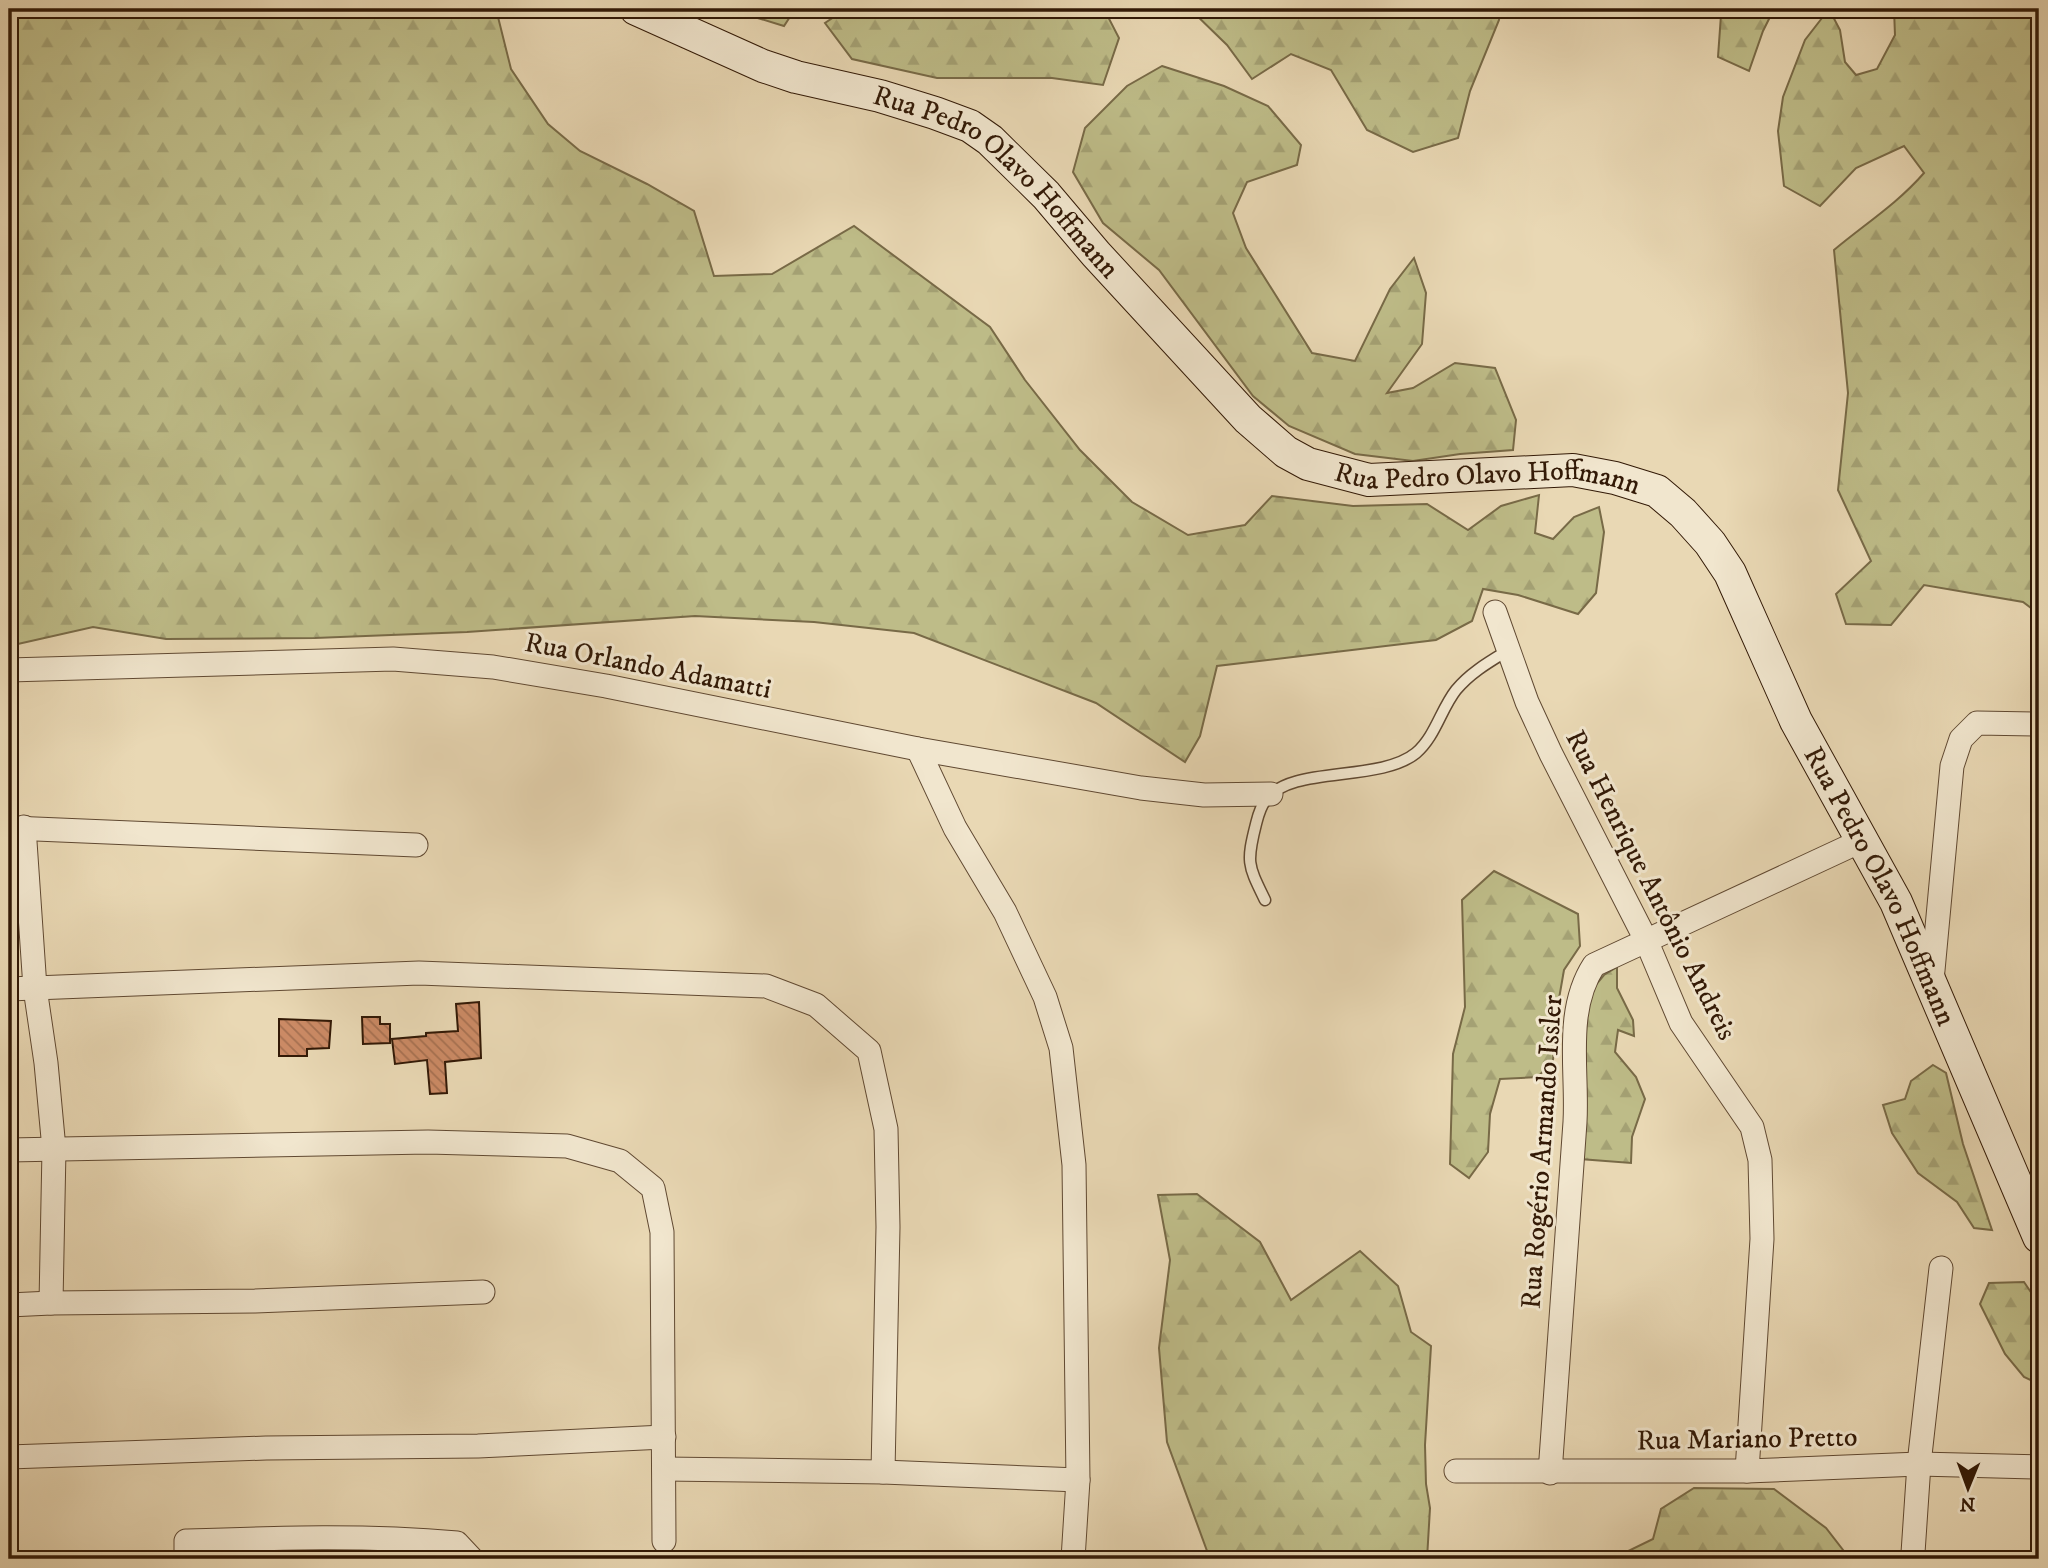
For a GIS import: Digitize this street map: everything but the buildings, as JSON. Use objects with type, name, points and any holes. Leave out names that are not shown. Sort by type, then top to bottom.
[{"type":"street","name":"Rua Pedro Olavo Hoffmann","points":[[636,9],[763,66],[796,77],[880,96],[970,126],[990,140],[1046,195],[1096,254],[1248,419],[1286,452],[1308,464],[1369,480],[1573,470],[1615,478],[1657,491],[1683,513],[1710,542],[1730,573],[1796,721],[1896,902],[2039,1237]]},
{"type":"street","name":"Rua Henrique Antônio Andreis","points":[[1494,612],[1507,651],[1551,754],[1646,940],[1681,1023],[1752,1127],[1760,1160],[1762,1239],[1747,1471]]},
{"type":"street","name":"Rua Orlando Adamatti","points":[[9,670],[393,659],[493,667],[1141,788],[1204,795],[1270,794]]},
{"type":"street","points":[[1931,986],[1952,766],[1961,739],[1977,723],[2039,724]]},
{"type":"street","points":[[918,748],[955,828],[1010,924],[1045,997],[1061,1048],[1074,1165],[1078,1480],[1073,1559]]},
{"type":"street","points":[[51,1303],[54,1149],[17,827],[416,845]]},
{"type":"street","name":"Rua Rogério Armando Issler","points":[[1549,1473],[1576,1107],[1575,1026],[1584,981],[1594,965],[1863,841]]},
{"type":"street","points":[[9,989],[418,973],[766,986],[816,1005],[869,1051],[886,1129],[888,1227],[883,1472]]},
{"type":"street","points":[[9,1150],[428,1142],[567,1146],[621,1161],[653,1188],[662,1232],[664,1541]]},
{"type":"street","points":[[1913,1553],[1919,1464],[1941,1268]]},
{"type":"street","points":[[9,1305],[255,1301],[483,1292]]},
{"type":"street","points":[[9,1457],[266,1448],[478,1446],[664,1437]]},
{"type":"street","name":"Rua Mariano Pretto","points":[[1456,1471],[1747,1471],[1919,1464],[2039,1467]]},
{"type":"street","points":[[664,1469],[883,1472],[1078,1480]]},
{"type":"street","points":[[186,1550],[335,1536],[403,1538],[457,1543],[471,1559]]},
{"type":"lane","name":"Rua Orlando Adamatti","points":[[1270,794],[1283,786],[1304,780],[1396,765],[1417,752],[1433,731],[1456,690],[1479,667],[1507,651]]},
{"type":"lane","points":[[1265,900],[1249,868],[1258,815],[1270,794]]},
{"type":"green space","points":[[9,9],[496,9],[511,69],[548,124],[580,151],[694,211],[714,276],[772,274],[854,226],[990,327],[1025,380],[1080,450],[1132,502],[1188,535],[1245,525],[1272,496],[1353,506],[1427,504],[1468,530],[1501,506],[1539,495],[1535,533],[1553,539],[1574,517],[1599,507],[1604,532],[1596,593],[1578,614],[1518,595],[1483,589],[1472,621],[1436,640],[1217,666],[1200,736],[1185,762],[1096,703],[914,633],[814,622],[695,616],[467,632],[315,638],[166,639],[93,627],[9,646]]},
{"type":"green space","points":[[728,9],[795,9],[784,26]]},
{"type":"green space","points":[[846,9],[880,9],[910,14],[914,9],[1104,9],[1119,38],[1103,85],[1052,78],[937,78],[852,59],[825,23]]},
{"type":"green space","points":[[1190,9],[1500,9],[1499,20],[1470,91],[1458,138],[1413,152],[1367,130],[1331,70],[1291,54],[1252,79],[1227,45]]},
{"type":"green space","points":[[1726,9],[1774,9],[1749,71],[1718,57],[1721,15]]},
{"type":"green space","points":[[1829,9],[1840,30],[1845,62],[1856,75],[1877,69],[1895,35],[1894,9],[2039,9],[2039,614],[2023,602],[1924,585],[1891,625],[1846,624],[1836,594],[1871,561],[1838,490],[1848,393],[1834,250],[1892,204],[1924,173],[1904,146],[1856,168],[1820,206],[1784,186],[1778,131],[1783,97],[1805,40]]},
{"type":"green space","points":[[1162,66],[1224,86],[1268,106],[1301,145],[1297,165],[1247,182],[1233,213],[1246,248],[1312,353],[1355,361],[1390,289],[1414,258],[1426,293],[1422,344],[1387,393],[1413,388],[1455,363],[1495,368],[1516,420],[1513,450],[1413,461],[1355,454],[1289,426],[1253,396],[1159,270],[1103,223],[1073,172],[1085,128],[1127,86]]},
{"type":"green space","points":[[1494,871],[1578,914],[1580,946],[1564,970],[1553,1060],[1538,1077],[1500,1079],[1490,1114],[1488,1152],[1469,1178],[1450,1164],[1453,1054],[1465,1007],[1462,900]]},
{"type":"green space","points":[[1617,967],[1617,988],[1633,1020],[1634,1036],[1618,1030],[1615,1052],[1636,1077],[1645,1099],[1632,1137],[1631,1163],[1580,1159],[1587,1010],[1594,987],[1604,975]]},
{"type":"green space","points":[[1933,1065],[1946,1073],[1963,1144],[1992,1230],[1974,1228],[1957,1202],[1918,1173],[1892,1133],[1883,1105],[1905,1099],[1911,1081]]},
{"type":"green space","points":[[1197,1194],[1260,1242],[1291,1300],[1360,1251],[1398,1286],[1411,1332],[1431,1346],[1425,1445],[1430,1508],[1427,1559],[1210,1559],[1167,1442],[1159,1348],[1170,1260],[1158,1195]]},
{"type":"green space","points":[[2024,1282],[2039,1304],[2039,1384],[2024,1377],[2005,1354],[1980,1304],[1989,1283]]},
{"type":"green space","points":[[1694,1488],[1774,1489],[1826,1528],[1850,1559],[1618,1559],[1620,1555],[1653,1539],[1661,1509]]}]
